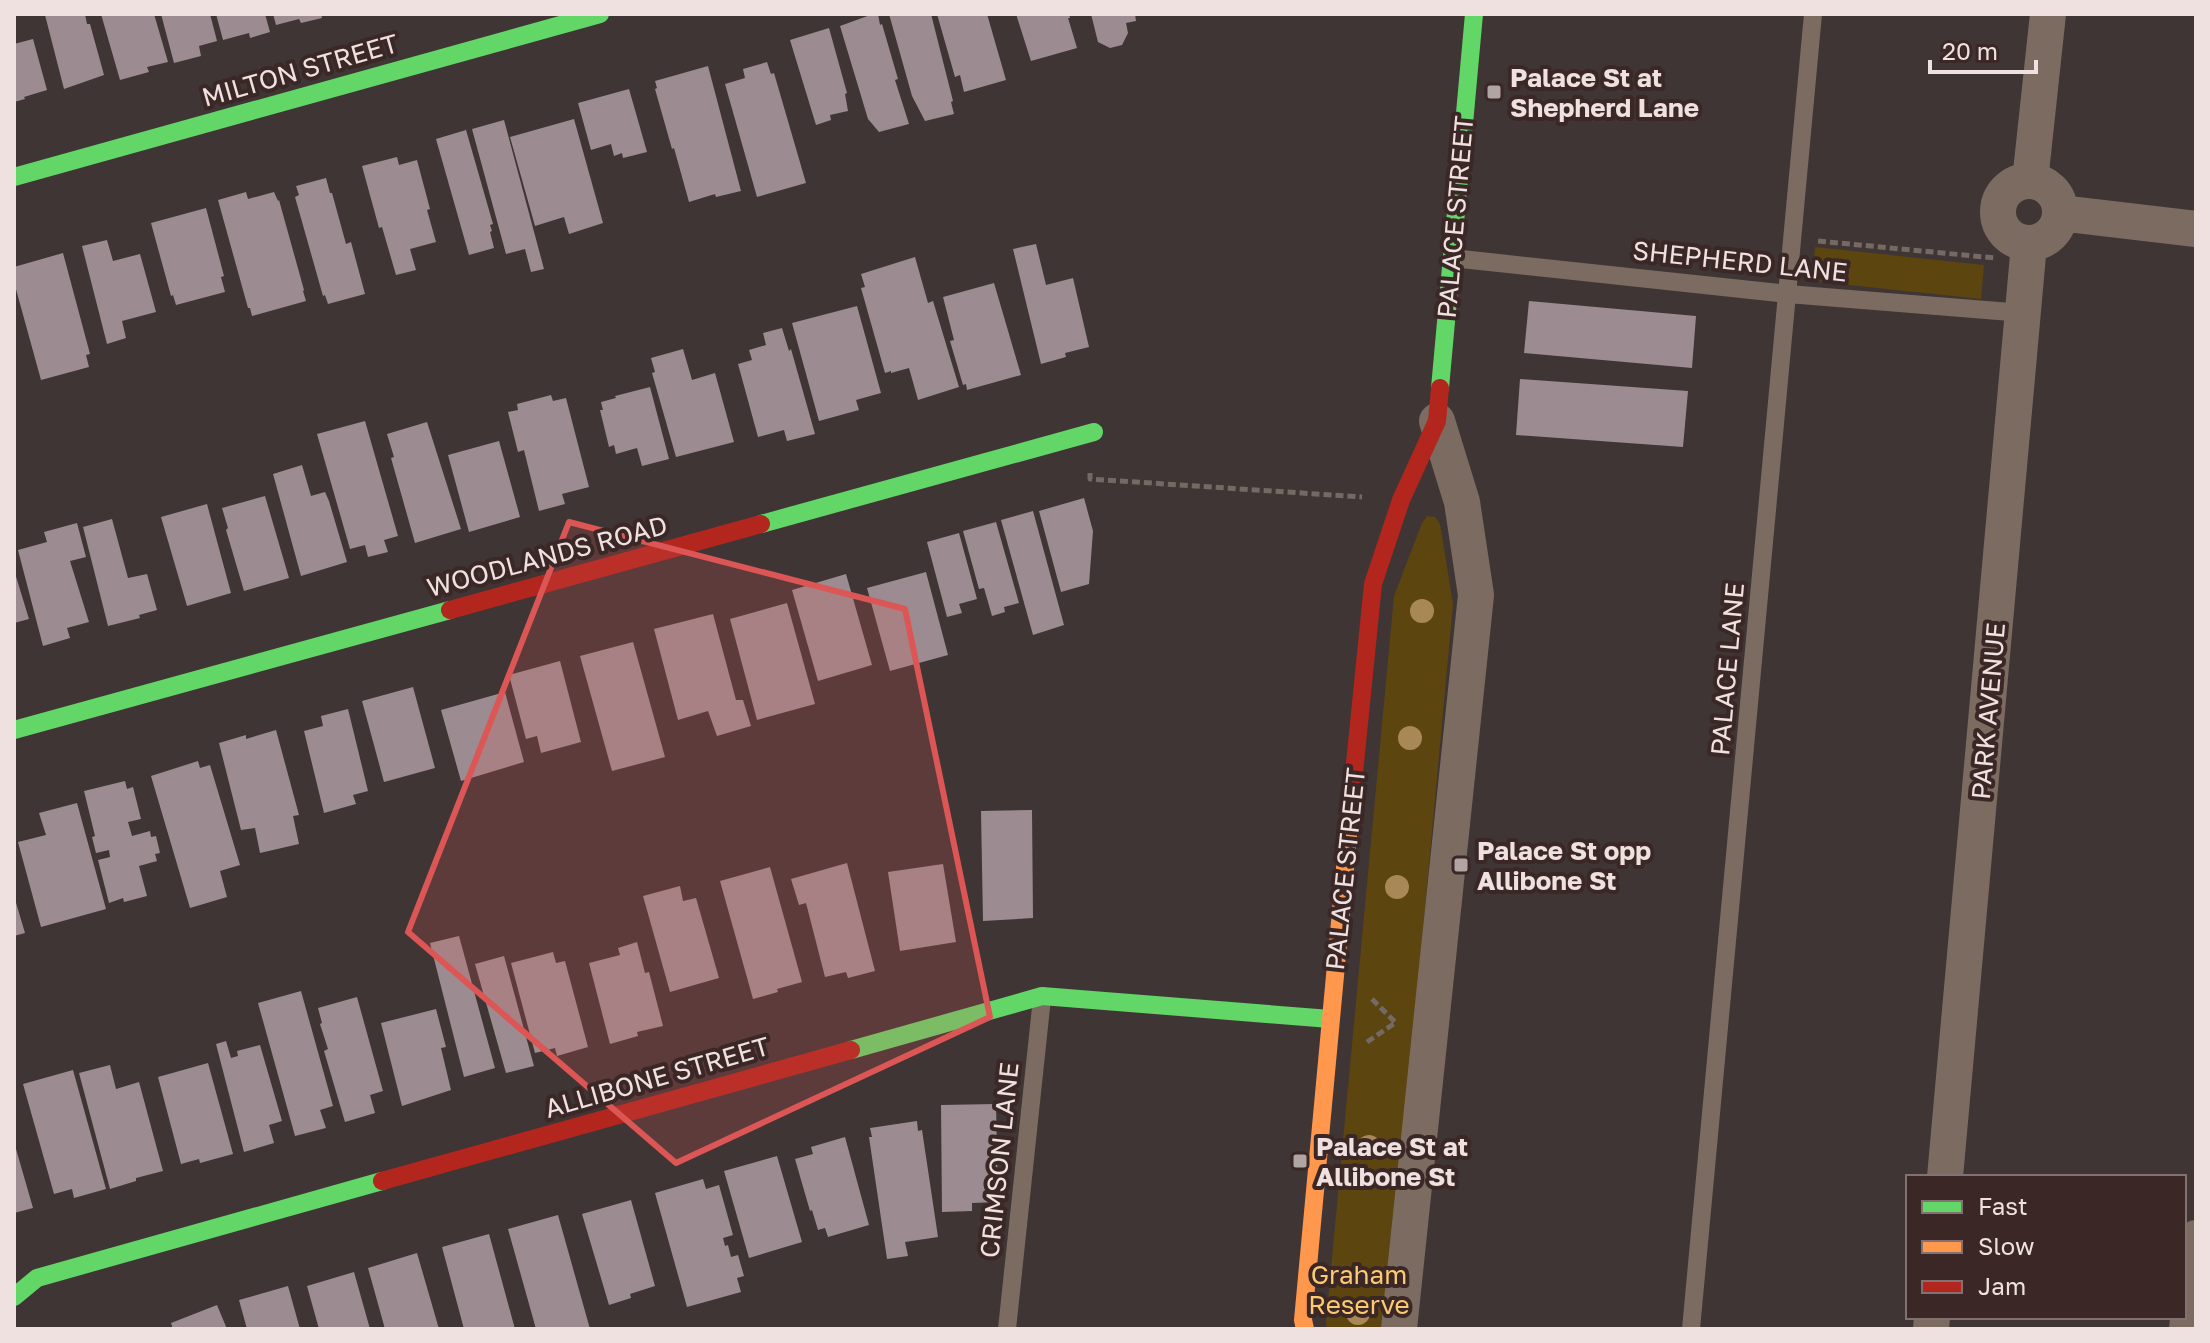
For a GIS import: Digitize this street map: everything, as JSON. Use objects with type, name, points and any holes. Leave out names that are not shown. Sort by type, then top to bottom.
[{"type":"street","name":"MILTON STREET","points":[[14,177],[600,14]]},
{"type":"street","name":"PALACE STREET","points":[[1305,1329],[1303,1320],[1330,1019],[1373,584],[1401,500],[1437,421],[1474,14]]},
{"type":"street","points":[[2030,181],[2048,14]]},
{"type":"street","points":[[2030,181],[2041,183],[2055,195],[2060,213],[2058,225],[2052,234],[2029,253],[2007,234],[1999,217],[2000,201],[2006,192],[2014,185],[2030,181]]},
{"type":"street","points":[[2060,213],[2196,229]]},
{"type":"street","name":"PARK AVENUE","points":[[1945,1175],[2029,253]]},
{"type":"street","name":"PALACE STREET","points":[[1399,1329],[1476,595],[1462,502],[1437,421]]},
{"type":"street","name":"WOODLANDS ROAD","points":[[14,730],[1094,432]]},
{"type":"street","name":"ALLIBONE STREET","points":[[14,1297],[37,1278],[1042,996],[1330,1019]]},
{"type":"street","points":[[2187,1329],[2196,1238]]},
{"type":"lane","name":"PALACE LANE","points":[[1691,1329],[1813,14]]},
{"type":"lane","name":"SHEPHERD LANE","points":[[1452,258],[1788,294],[2023,313]]},
{"type":"lane","name":"CRIMSON LANE","points":[[1007,1329],[1042,996]]},
{"type":"path","points":[[1793,239],[2029,253]]},
{"type":"path","points":[[1090,479],[1401,500]]},
{"type":"highlighted area","points":[[569,522],[905,609],[990,1017],[676,1163],[408,932]]},
{"type":"green space","points":[[1815,247],[1984,265],[1981,299],[1812,281]]},
{"type":"green space","name":"Graham Reserve","points":[[1427,516],[1435,517],[1440,524],[1453,604],[1387,1320],[1383,1329],[1327,1329],[1394,596]]},
{"type":"building","points":[[85,14],[104,75],[64,89],[45,15]]},
{"type":"building","points":[[101,14],[154,14],[168,62],[147,67],[149,72],[120,80]]},
{"type":"building","points":[[161,14],[210,14],[217,41],[199,46],[201,56],[174,63]]},
{"type":"building","points":[[216,14],[265,14],[270,32],[250,38],[249,33],[223,40]]},
{"type":"building","points":[[273,14],[321,14],[322,18],[301,23],[299,19],[276,25]]},
{"type":"building","points":[[878,14],[882,24],[909,124],[879,132],[868,119],[840,26]]},
{"type":"building","points":[[889,14],[931,14],[954,114],[925,121],[912,96]]},
{"type":"building","points":[[937,14],[987,14],[1006,80],[964,92],[960,75],[955,77]]},
{"type":"building","points":[[1016,14],[1069,14],[1077,48],[1031,61]]},
{"type":"building","points":[[1091,14],[1135,14],[1136,21],[1126,23],[1128,33],[1122,45],[1110,48],[1098,42]]},
{"type":"building","points":[[829,28],[847,93],[848,111],[830,115],[831,120],[816,125],[790,40]]},
{"type":"building","points":[[33,39],[47,90],[14,102],[14,44]]},
{"type":"building","points":[[767,62],[771,74],[774,73],[806,183],[757,197],[725,84],[745,78],[743,69]]},
{"type":"building","points":[[708,66],[741,191],[716,197],[715,194],[689,202],[655,81]]},
{"type":"building","points":[[629,89],[647,152],[623,158],[622,153],[614,156],[611,144],[591,150],[578,103]]},
{"type":"building","points":[[574,119],[603,223],[569,234],[564,217],[535,226],[510,137]]},
{"type":"building","points":[[504,120],[544,269],[531,272],[525,249],[506,254],[472,129]]},
{"type":"building","points":[[466,130],[493,224],[490,225],[490,232],[494,248],[469,255],[436,139]]},
{"type":"building","points":[[397,157],[399,165],[417,160],[436,242],[410,249],[416,270],[396,275],[362,166]]},
{"type":"building","points":[[326,178],[346,244],[351,242],[365,294],[328,304],[323,296],[295,197],[299,195],[296,186]]},
{"type":"building","points":[[246,192],[248,199],[274,192],[279,200],[306,301],[252,316],[218,200]]},
{"type":"building","points":[[206,208],[224,276],[221,277],[225,292],[176,305],[151,223]]},
{"type":"building","points":[[107,240],[113,261],[140,254],[156,312],[122,321],[126,338],[107,344],[82,246]]},
{"type":"building","points":[[1036,244],[1046,285],[1073,278],[1089,347],[1041,364],[1013,249]]},
{"type":"building","points":[[63,253],[90,354],[86,355],[89,367],[41,380],[14,282],[14,267]]},
{"type":"building","points":[[915,257],[928,303],[933,301],[959,387],[918,400],[909,368],[885,373],[861,288],[865,287],[861,274]]},
{"type":"building","points":[[994,283],[1021,375],[967,390],[950,341],[954,340],[943,297]]},
{"type":"building","points":[[1529,301],[1696,316],[1692,368],[1524,353]]},
{"type":"building","points":[[857,306],[881,393],[856,400],[859,410],[819,421],[792,323]]},
{"type":"building","points":[[782,328],[815,434],[787,441],[784,430],[758,437],[738,364],[752,360],[749,350],[766,345],[763,333]]},
{"type":"building","points":[[683,349],[692,380],[715,373],[734,442],[676,457],[652,373],[655,372],[651,358]]},
{"type":"building","points":[[1520,379],[1688,391],[1683,447],[1516,435]]},
{"type":"building","points":[[650,387],[669,459],[642,466],[637,448],[616,454],[614,445],[609,447],[600,410],[603,410],[601,402]]},
{"type":"building","points":[[551,395],[553,401],[566,398],[589,487],[562,494],[565,504],[539,511],[524,450],[518,452],[508,412],[518,410],[517,404]]},
{"type":"building","points":[[365,421],[398,536],[384,540],[388,552],[368,557],[365,545],[350,549],[317,434]]},
{"type":"building","points":[[427,422],[461,529],[415,543],[387,434]]},
{"type":"building","points":[[499,441],[520,517],[469,532],[448,455]]},
{"type":"building","points":[[302,465],[311,496],[325,492],[347,562],[301,576],[273,474]]},
{"type":"building","points":[[265,496],[289,578],[244,591],[222,508]]},
{"type":"building","points":[[1084,498],[1093,531],[1089,584],[1061,592],[1039,511]]},
{"type":"building","points":[[207,504],[231,593],[187,606],[161,517]]},
{"type":"building","points":[[1033,511],[1064,625],[1033,635],[1001,520]]},
{"type":"building","points":[[112,519],[128,578],[147,574],[157,610],[108,626],[83,527]]},
{"type":"building","points":[[996,522],[1019,603],[1004,607],[1005,612],[992,616],[984,588],[979,589],[963,531]]},
{"type":"building","points":[[77,523],[86,557],[70,561],[89,622],[67,628],[70,638],[43,646],[18,550],[47,542],[44,532]]},
{"type":"building","points":[[959,533],[977,599],[959,604],[962,613],[947,617],[927,542]]},
{"type":"building","points":[[14,570],[29,619],[14,623]]},
{"type":"building","points":[[926,572],[948,655],[890,671],[867,588]]},
{"type":"building","points":[[846,574],[872,665],[818,681],[792,590]]},
{"type":"building","points":[[787,603],[815,704],[757,720],[730,619]]},
{"type":"building","points":[[713,614],[736,700],[743,700],[751,726],[717,736],[708,711],[678,720],[654,629]]},
{"type":"building","points":[[633,642],[665,757],[612,771],[580,656]]},
{"type":"building","points":[[560,661],[581,742],[541,753],[537,736],[526,739],[509,675]]},
{"type":"building","points":[[413,687],[435,768],[384,782],[362,701]]},
{"type":"building","points":[[505,692],[524,762],[461,781],[441,710]]},
{"type":"building","points":[[348,709],[368,791],[353,795],[356,804],[324,813],[304,731],[323,726],[321,716]]},
{"type":"building","points":[[276,730],[299,815],[293,816],[299,844],[260,853],[255,828],[241,830],[219,743]]},
{"type":"building","points":[[198,761],[200,768],[210,765],[240,865],[220,871],[227,897],[190,908],[151,776]]},
{"type":"building","points":[[125,781],[127,789],[133,787],[141,819],[128,822],[132,836],[150,831],[151,837],[156,836],[160,853],[155,854],[157,861],[139,866],[147,896],[109,903],[98,860],[110,857],[109,850],[96,853],[84,791]]},
{"type":"building","points":[[77,803],[106,909],[41,927],[18,842],[46,835],[39,813]]},
{"type":"building","points":[[1032,810],[1033,918],[983,921],[981,811]]},
{"type":"building","points":[[847,863],[875,971],[848,978],[846,972],[825,977],[806,903],[799,905],[791,879]]},
{"type":"building","points":[[943,864],[956,942],[900,951],[888,872]]},
{"type":"building","points":[[770,867],[802,982],[753,999],[720,881]]},
{"type":"building","points":[[680,886],[683,901],[696,898],[719,978],[670,992],[643,896]]},
{"type":"building","points":[[14,896],[25,933],[14,936]]},
{"type":"building","points":[[459,936],[495,1068],[464,1077],[430,943]]},
{"type":"building","points":[[637,942],[645,973],[649,972],[663,1026],[637,1032],[638,1036],[610,1044],[589,963],[620,955],[618,948]]},
{"type":"building","points":[[553,952],[556,963],[565,961],[588,1047],[557,1056],[555,1048],[535,1053],[511,963]]},
{"type":"building","points":[[504,956],[534,1066],[506,1073],[475,964]]},
{"type":"building","points":[[301,991],[333,1106],[320,1110],[326,1128],[295,1136],[258,1003]]},
{"type":"building","points":[[357,997],[383,1091],[370,1095],[375,1113],[345,1122],[324,1051],[328,1049],[318,1008]]},
{"type":"building","points":[[436,1009],[446,1047],[441,1048],[451,1090],[402,1106],[381,1023]]},
{"type":"building","points":[[226,1041],[231,1058],[238,1056],[237,1051],[260,1045],[282,1121],[269,1125],[274,1143],[244,1152],[216,1044]]},
{"type":"building","points":[[208,1063],[233,1154],[200,1163],[199,1159],[181,1164],[158,1077]]},
{"type":"building","points":[[110,1065],[116,1089],[139,1082],[163,1171],[110,1189],[79,1073]]},
{"type":"building","points":[[73,1070],[106,1189],[74,1198],[72,1189],[54,1194],[23,1084]]},
{"type":"building","points":[[996,1104],[998,1202],[972,1203],[972,1211],[942,1212],[941,1105]]},
{"type":"building","points":[[917,1121],[918,1131],[922,1130],[938,1237],[905,1242],[908,1256],[887,1259],[870,1128]]},
{"type":"building","points":[[845,1137],[869,1225],[828,1237],[825,1228],[818,1230],[795,1159],[813,1154],[811,1147]]},
{"type":"building","points":[[14,1142],[33,1208],[14,1213]]},
{"type":"building","points":[[777,1156],[802,1242],[749,1258],[724,1171]]},
{"type":"building","points":[[703,1179],[706,1189],[719,1185],[733,1235],[723,1238],[725,1246],[728,1245],[731,1257],[738,1255],[744,1276],[737,1278],[741,1292],[687,1307],[655,1193]]},
{"type":"building","points":[[631,1200],[655,1286],[609,1305],[582,1214]]},
{"type":"building","points":[[558,1215],[590,1329],[536,1329],[508,1229]]},
{"type":"building","points":[[489,1234],[515,1329],[464,1329],[442,1247]]},
{"type":"building","points":[[417,1253],[439,1329],[385,1329],[368,1268]]},
{"type":"building","points":[[354,1272],[370,1329],[319,1329],[307,1286]]},
{"type":"building","points":[[288,1286],[300,1329],[247,1329],[239,1300]]},
{"type":"building","points":[[217,1305],[227,1329],[173,1329],[171,1323]]},
{"type":"traffic: fast","points":[[14,177],[600,14]]},
{"type":"traffic: fast","points":[[1440,388],[1474,14]]},
{"type":"traffic: fast","points":[[761,524],[1094,432]]},
{"type":"traffic: fast","points":[[14,730],[450,610]]},
{"type":"traffic: fast","points":[[851,1050],[1042,996],[1330,1019]]},
{"type":"traffic: fast","points":[[14,1297],[37,1278],[382,1181]]},
{"type":"traffic: slow","points":[[1305,1329],[1303,1320],[1352,793]]},
{"type":"traffic: jam","points":[[1352,793],[1373,584],[1401,500],[1437,421],[1440,388]]},
{"type":"traffic: jam","points":[[450,610],[761,524]]},
{"type":"traffic: jam","points":[[382,1181],[851,1050]]},
{"type":"place","name":"Palace St at Shepherd Lane","points":[[1494,92]]},
{"type":"place","name":"Palace St opp Allibone St","points":[[1461,865]]},
{"type":"place","name":"Palace St at Allibone St","points":[[1300,1161]]}]
